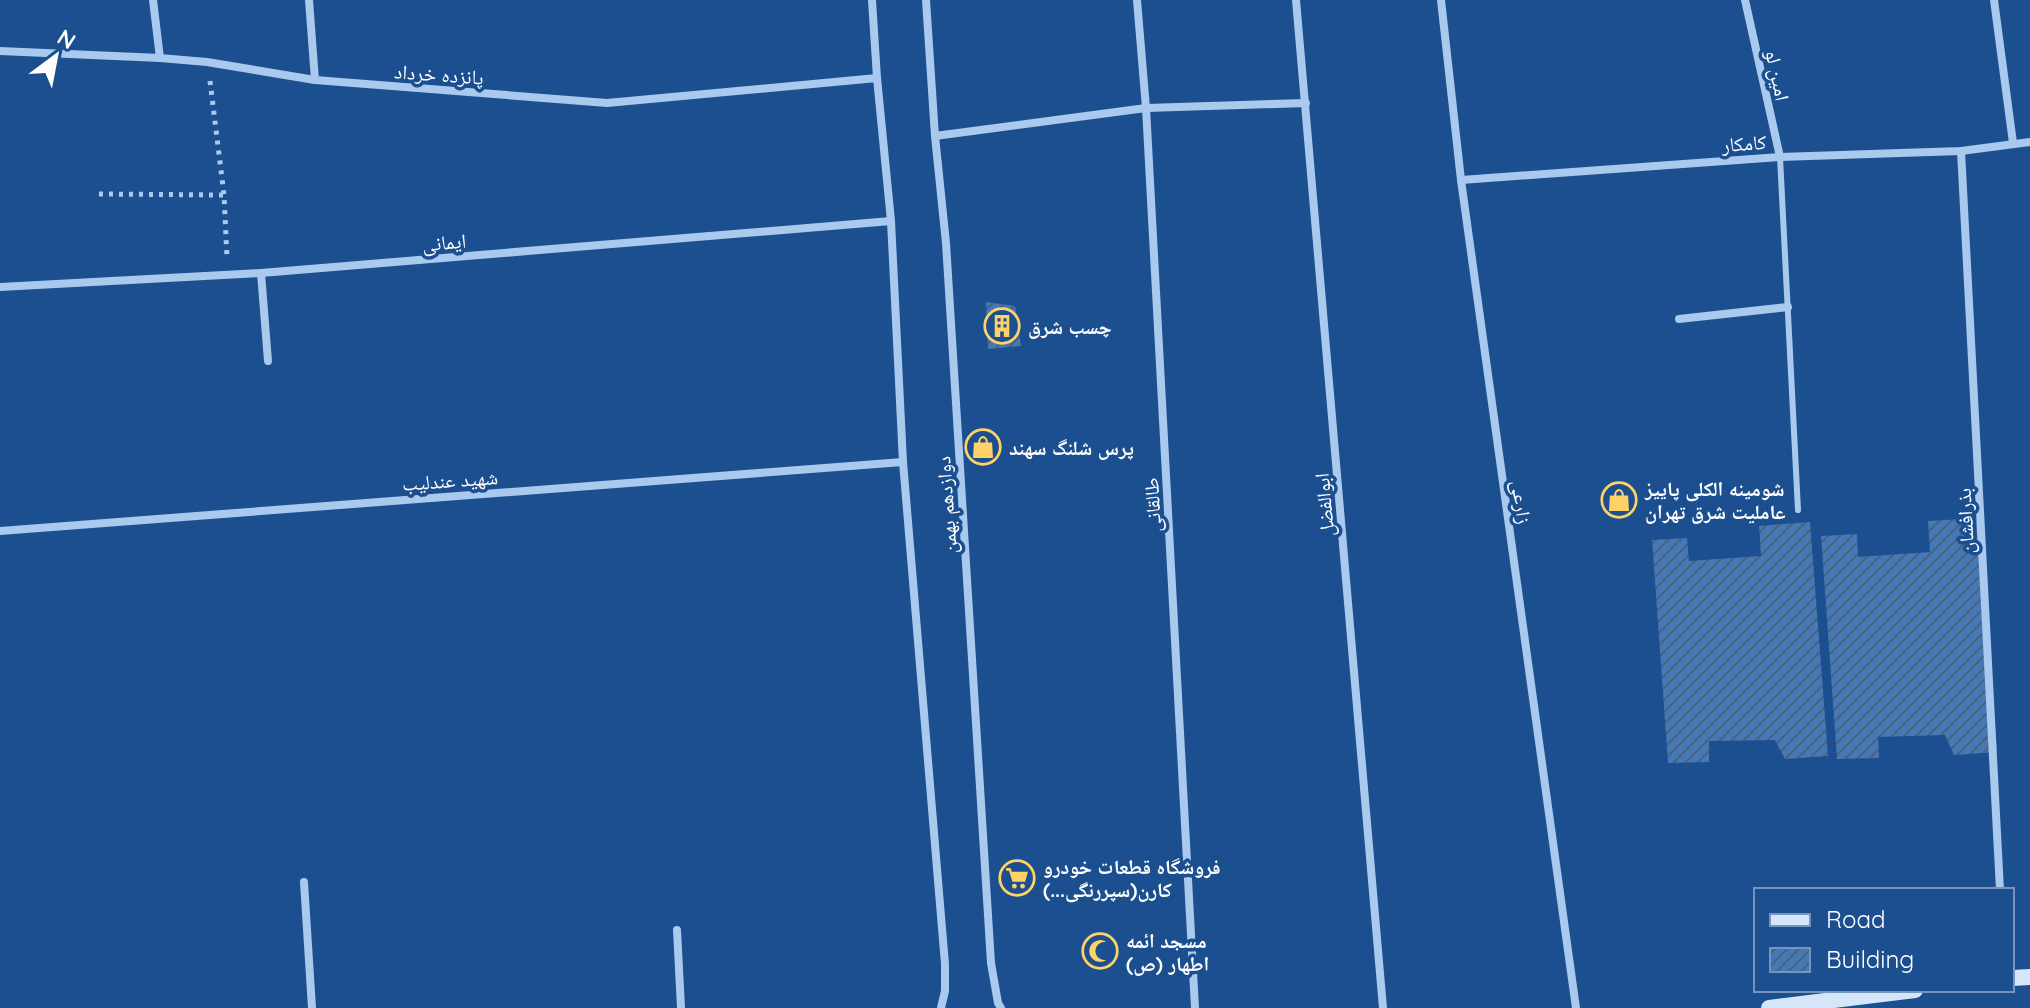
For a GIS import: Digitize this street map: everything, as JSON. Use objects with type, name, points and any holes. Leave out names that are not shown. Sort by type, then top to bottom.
[{"type":"main road","points":[[1769,1008],[1899,992]]},
{"type":"street","points":[[153,0],[160,58]]},
{"type":"street","points":[[309,0],[315,80]]},
{"type":"street","name":"دوازدهم بهمن","points":[[872,0],[891,221],[903,462],[945,964],[945,991],[941,1008]]},
{"type":"street","name":"دوازدهم بهمن","points":[[926,0],[946,243],[991,963],[1001,1008]]},
{"type":"street","name":"طالقانی","points":[[1137,0],[1146,108],[1195,1008]]},
{"type":"street","name":"ابوالفضل","points":[[1296,0],[1383,1008]]},
{"type":"street","name":"زارعی","points":[[1441,0],[1461,180],[1576,1008]]},
{"type":"street","name":"امین لو","points":[[1745,0],[1780,157]]},
{"type":"street","points":[[1994,0],[2013,143]]},
{"type":"street","name":"پانزده خرداد","points":[[0,51],[207,62],[315,80],[607,103],[877,78]]},
{"type":"street","points":[[935,136],[1146,108],[1306,103]]},
{"type":"street","name":"کامکار","points":[[1461,180],[1780,157],[1961,151],[2030,142]]},
{"type":"street","name":"بذرافشان","points":[[1961,151],[2000,888]]},
{"type":"street","name":"ایمانی","points":[[0,287],[261,273],[891,221]]},
{"type":"street","points":[[261,273],[268,361]]},
{"type":"street","points":[[1679,319],[1788,307]]},
{"type":"street","name":"شهید عندلیب","points":[[0,531],[903,462]]},
{"type":"street","points":[[304,882],[312,1008]]},
{"type":"street","points":[[677,930],[681,1008]]},
{"type":"lane","points":[[1780,157],[1798,510]]},
{"type":"path","points":[[207,62],[224,195],[227,275]]},
{"type":"path","points":[[99,194],[224,195]]},
{"type":"building","name":"چسب شرق","points":[[986,302],[1015,306],[1021,346],[988,349]]},
{"type":"building","points":[[1980,518],[1997,752],[1954,755],[1945,735],[1878,737],[1879,758],[1837,759],[1821,536],[1857,534],[1858,557],[1930,552],[1928,521]]},
{"type":"building","points":[[1810,522],[1828,756],[1785,759],[1775,740],[1709,741],[1709,762],[1668,763],[1652,540],[1687,538],[1689,561],[1761,556],[1759,526]]},
{"type":"place","name":"چسب شرق","points":[[1002,326]]},
{"type":"place","name":"پرس شلنگ سهند","points":[[983,447]]},
{"type":"place","name":"شومینه الکلی پاییز عاملیت شرق تهران","points":[[1619,500]]},
{"type":"place","name":"فروشگاه قطعات خودرو کارن(سپررنگی...)","points":[[1017,878]]},
{"type":"place","name":"مسجد ائمه اطهار (ص)","points":[[1100,951]]}]
